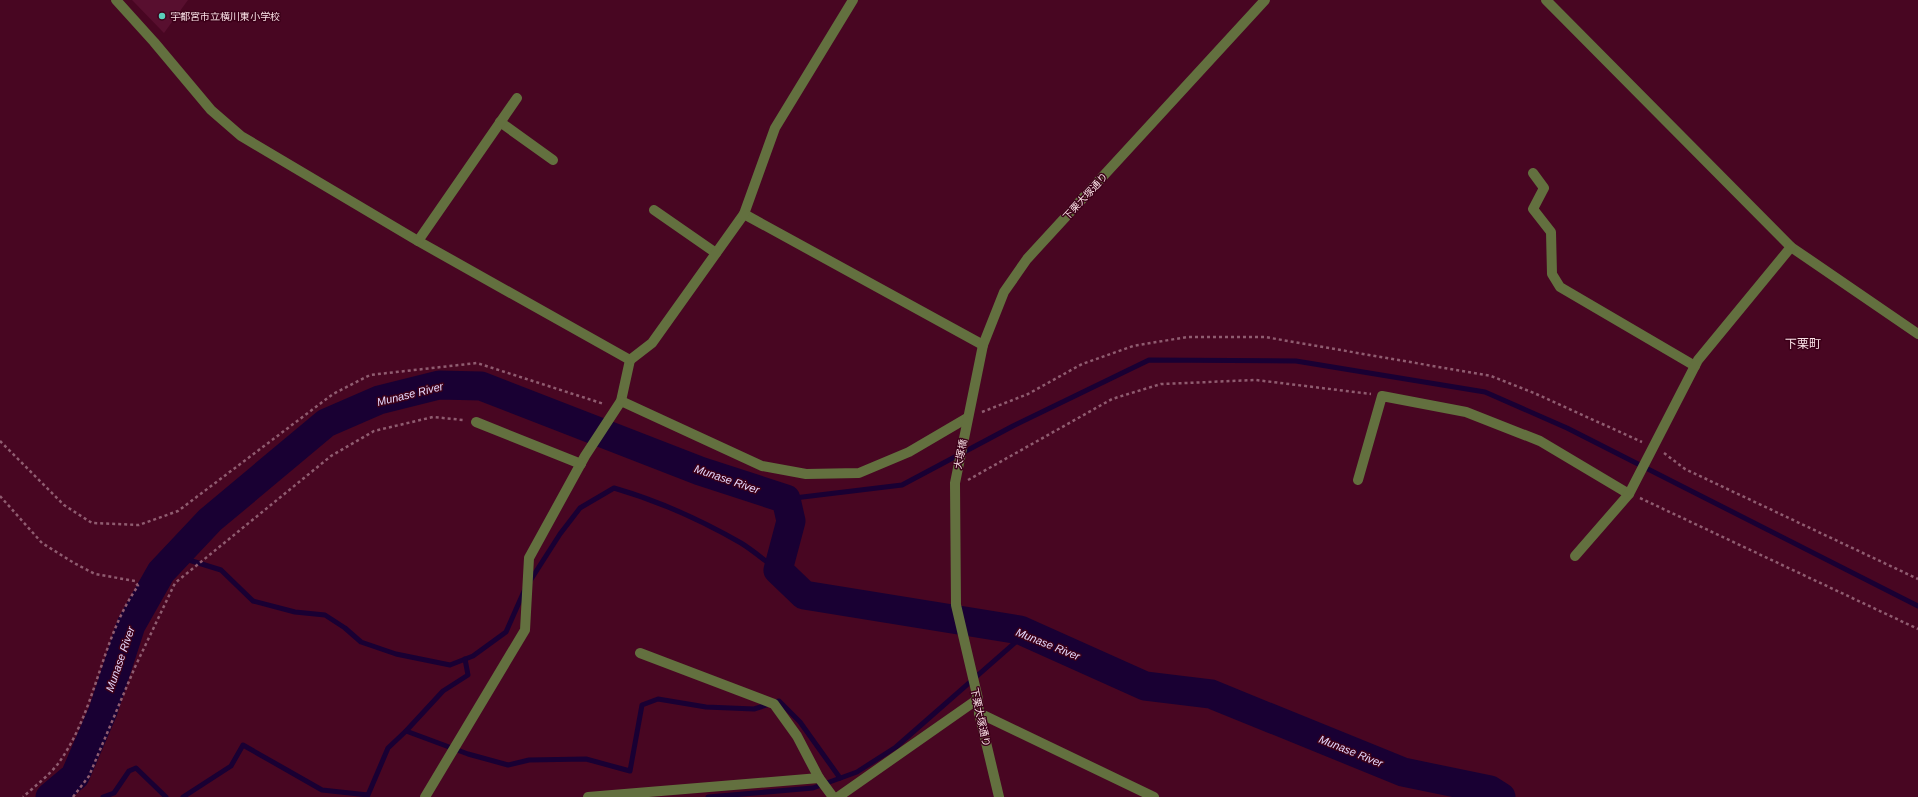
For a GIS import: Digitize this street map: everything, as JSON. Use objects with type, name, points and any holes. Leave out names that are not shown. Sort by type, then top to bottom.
[{"type":"street","points":[[116,0],[154,42],[211,110],[241,136],[418,241],[630,360]]},
{"type":"street","points":[[425,797],[525,630],[529,558],[583,460],[616,407],[630,360],[652,343],[744,214],[775,128],[853,0]]},
{"type":"street","name":"下栗大塚通り","points":[[966,422],[983,345],[1004,292],[1027,259],[1265,0]]},
{"type":"street","points":[[1546,0],[1792,247],[1918,334]]},
{"type":"street","points":[[418,241],[517,98]]},
{"type":"street","points":[[500,122],[553,160]]},
{"type":"street","points":[[1533,173],[1544,188],[1533,209],[1551,232],[1552,274],[1560,287],[1695,366]]},
{"type":"street","points":[[654,210],[716,253]]},
{"type":"street","points":[[744,214],[983,345]]},
{"type":"street","points":[[1575,556],[1629,494],[1698,360],[1792,247]]},
{"type":"street","points":[[1358,480],[1382,396],[1466,412],[1540,441],[1629,494]]},
{"type":"street","points":[[616,407],[762,466],[806,474],[859,473],[909,452],[966,422]]},
{"type":"street","points":[[476,422],[583,460]]},
{"type":"street","name":"大塚橋","points":[[954,486],[966,422]]},
{"type":"street","name":"下栗大塚通り","points":[[954,486],[956,605],[999,797]]},
{"type":"street","points":[[640,653],[774,704],[797,736],[818,778],[833,797]]},
{"type":"street","points":[[838,797],[978,699]]},
{"type":"street","points":[[979,713],[1154,797]]},
{"type":"street","points":[[588,797],[818,778]]},
{"type":"path","points":[[0,441],[64,504],[92,523],[139,525],[178,511],[333,394],[370,375],[477,363],[616,407]]},
{"type":"path","points":[[954,486],[1112,399],[1161,384],[1256,380],[1382,396]]},
{"type":"path","points":[[73,797],[90,776],[135,666],[175,583],[331,456],[374,431],[432,417],[476,422]]},
{"type":"path","points":[[1629,494],[1675,514],[1918,629]]},
{"type":"path","points":[[0,496],[42,543],[95,574],[135,581],[138,586],[126,603],[82,720],[60,762],[23,797]]},
{"type":"shaded area","name":"宇都宮市立横川東小学校","points":[[132,0],[188,0],[164,33]]},
{"type":"waterway","points":[[786,499],[902,485],[1013,426],[1149,360],[1296,361],[1485,392],[1567,428],[1918,606]]},
{"type":"waterway","name":"Munase River","points":[[50,797],[75,776],[103,711],[131,625],[161,572],[210,520],[326,423],[379,400],[439,385],[481,386],[700,471],[786,499],[791,521],[778,570],[804,595],[1020,630],[1145,686],[1211,694],[1403,772],[1490,790],[1501,797]]},
{"type":"waterway","points":[[530,581],[560,534],[580,508],[614,488],[663,505],[711,527],[746,546],[778,570]]},
{"type":"waterway","points":[[176,556],[221,570],[253,601],[295,612],[325,615],[345,628],[361,642],[396,654],[450,665],[473,656],[506,632],[525,589]]},
{"type":"waterway","points":[[708,797],[813,788],[857,772],[896,747],[1026,633]]},
{"type":"waterway","points":[[406,731],[443,691],[468,675],[465,659]]},
{"type":"waterway","points":[[183,797],[231,766],[243,745],[322,790],[368,795],[388,748],[406,731],[468,754],[508,765],[529,760],[586,759],[630,771],[642,705],[658,699],[706,707],[754,709],[779,701],[800,722],[840,778]]},
{"type":"waterway","points":[[103,797],[114,793],[129,771],[136,768],[166,797]]},
{"type":"place","name":"宇都宮市立横川東小学校","points":[[162,16]]},
{"type":"district","name":"下栗町","points":[[1803,344]]}]
